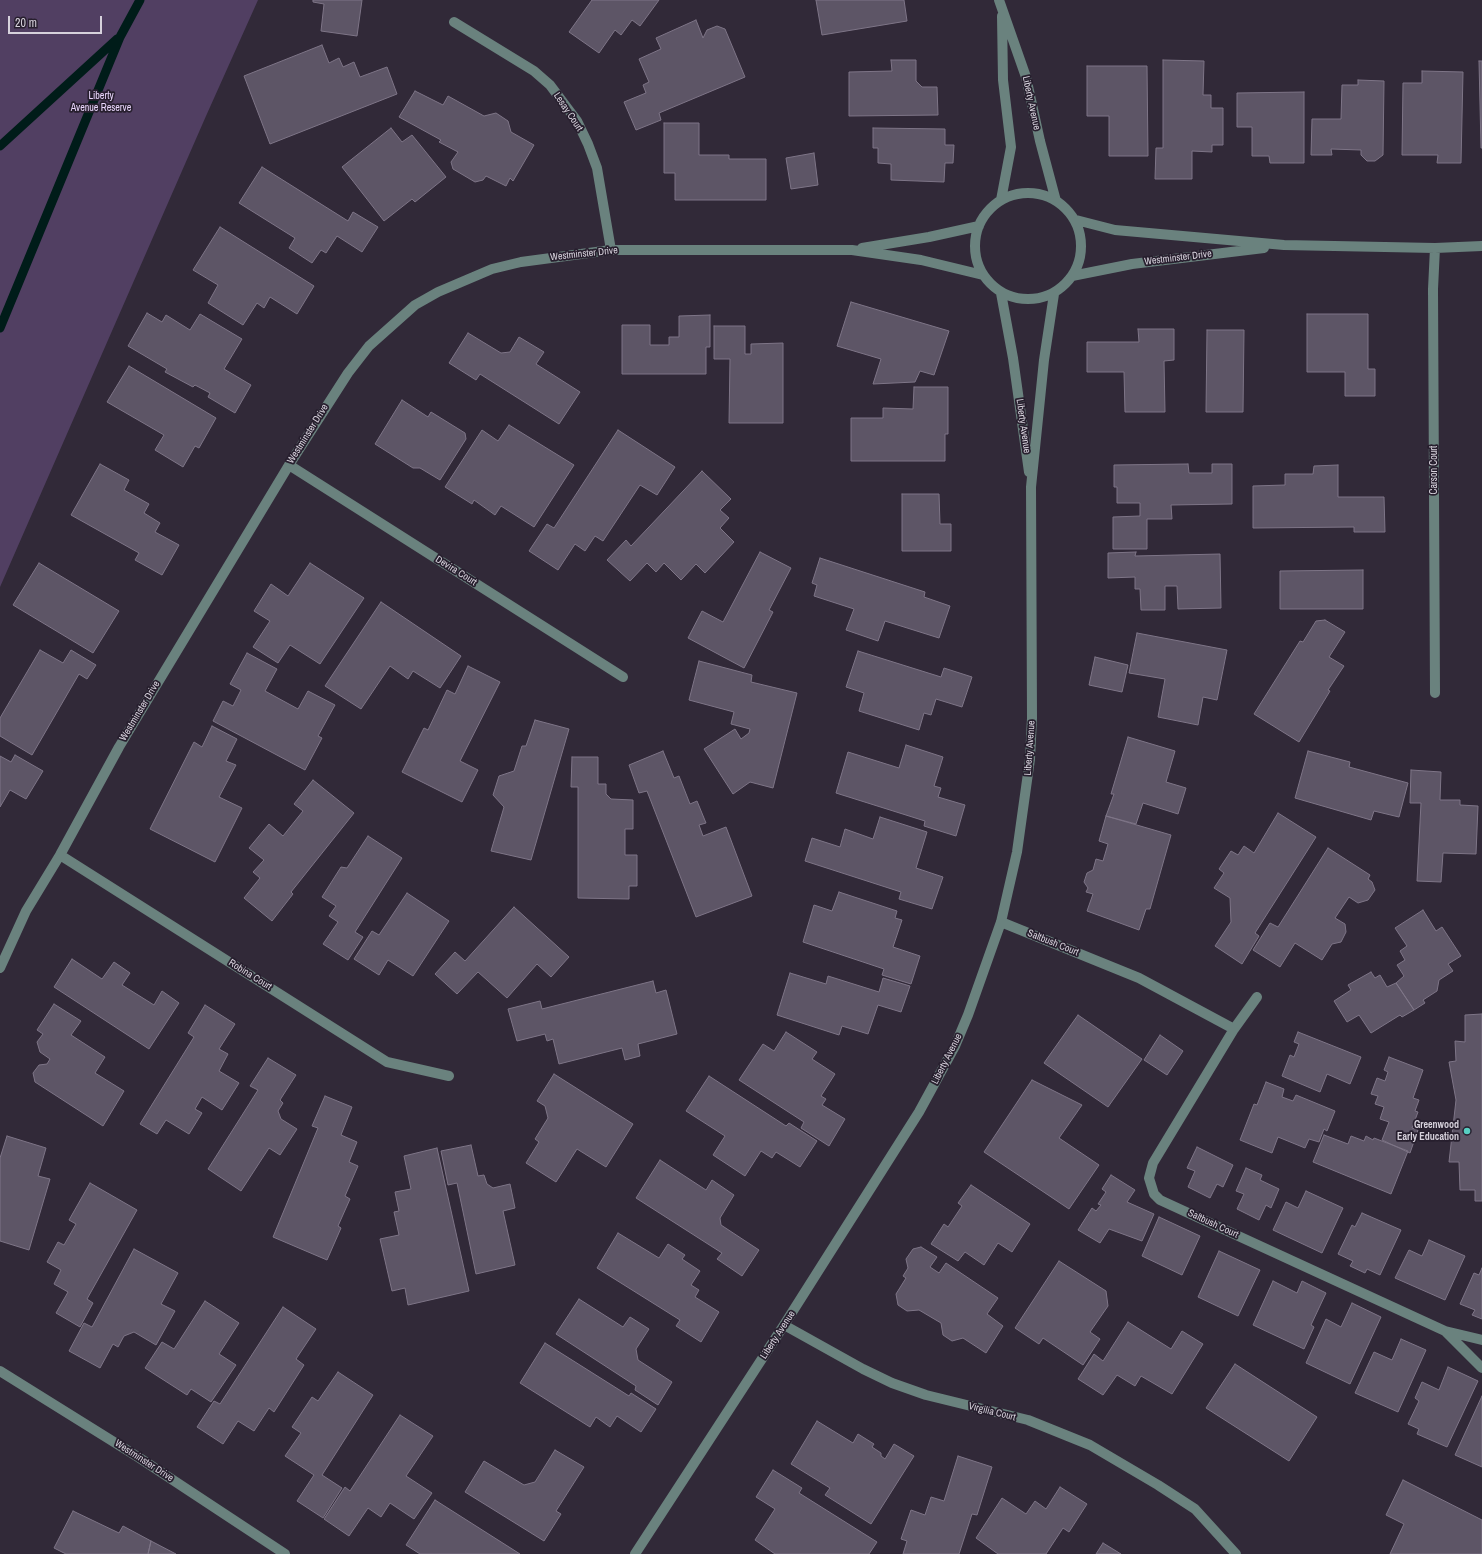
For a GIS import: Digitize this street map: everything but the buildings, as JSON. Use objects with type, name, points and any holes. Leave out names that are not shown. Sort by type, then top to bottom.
[{"type":"street","name":"Liberty Avenue","points":[[1000,3],[1004,80],[1011,146],[1001,200]]},
{"type":"street","name":"Liberty Avenue","points":[[1000,3],[1026,77],[1040,141],[1056,201]]},
{"type":"street","name":"Lesay Court","points":[[454,22],[534,71],[550,85],[577,121],[597,168],[611,250]]},
{"type":"street","points":[[1030,194],[1043,196],[1056,201],[1076,220],[1081,242],[1079,260],[1072,276],[1054,294],[1033,299],[1019,298],[1001,293],[983,275],[978,261],[975,244],[979,226],[985,216],[1001,200],[1016,195],[1030,194]]},
{"type":"street","name":"Westminster Drive","points":[[1076,220],[1115,230],[1284,245],[1435,248],[1482,246]]},
{"type":"street","name":"Westminster Drive","points":[[852,250],[929,237],[979,226]]},
{"type":"street","name":"Westminster Drive","points":[[1072,276],[1132,264],[1284,245]]},
{"type":"street","name":"Carson Court","points":[[1434,693],[1433,289],[1435,248]]},
{"type":"street","name":"Westminster Drive","points":[[0,968],[26,911],[60,855],[119,747],[289,466],[348,373],[369,346],[415,305],[438,292],[492,269],[521,262],[611,250],[852,250],[921,260],[983,275]]},
{"type":"street","name":"Liberty Avenue","points":[[1001,293],[1013,358],[1031,488]]},
{"type":"street","name":"Liberty Avenue","points":[[635,1554],[784,1325],[919,1112],[938,1079],[968,1015],[1001,922],[1017,852],[1030,752],[1032,718],[1031,488],[1044,360],[1054,294]]},
{"type":"street","name":"Devira Court","points":[[289,466],[623,677]]},
{"type":"street","name":"Robina Court","points":[[60,855],[388,1062],[449,1076]]},
{"type":"street","name":"Saltbush Court","points":[[1001,922],[1139,978],[1234,1029]]},
{"type":"street","name":"Saltbush Court","points":[[1257,997],[1234,1029],[1153,1163],[1149,1178],[1154,1194],[1160,1200],[1445,1331],[1482,1340]]},
{"type":"street","name":"Virgilia Court","points":[[784,1325],[892,1383],[926,1395],[1028,1420],[1090,1445],[1152,1481],[1195,1510],[1236,1554]]},
{"type":"street","name":"Saltbush Court","points":[[1445,1331],[1482,1368]]},
{"type":"street","name":"Westminster Drive","points":[[0,1371],[138,1457],[285,1554]]},
{"type":"green space","name":"Liberty Avenue Reserve","points":[[0,0],[258,0],[0,587]]},
{"type":"waterway","points":[[0,328],[120,37],[140,0]]},
{"type":"waterway","points":[[0,146],[117,39]]},
{"type":"place","name":"Greenwood Early Education","points":[[1467,1131]]}]
